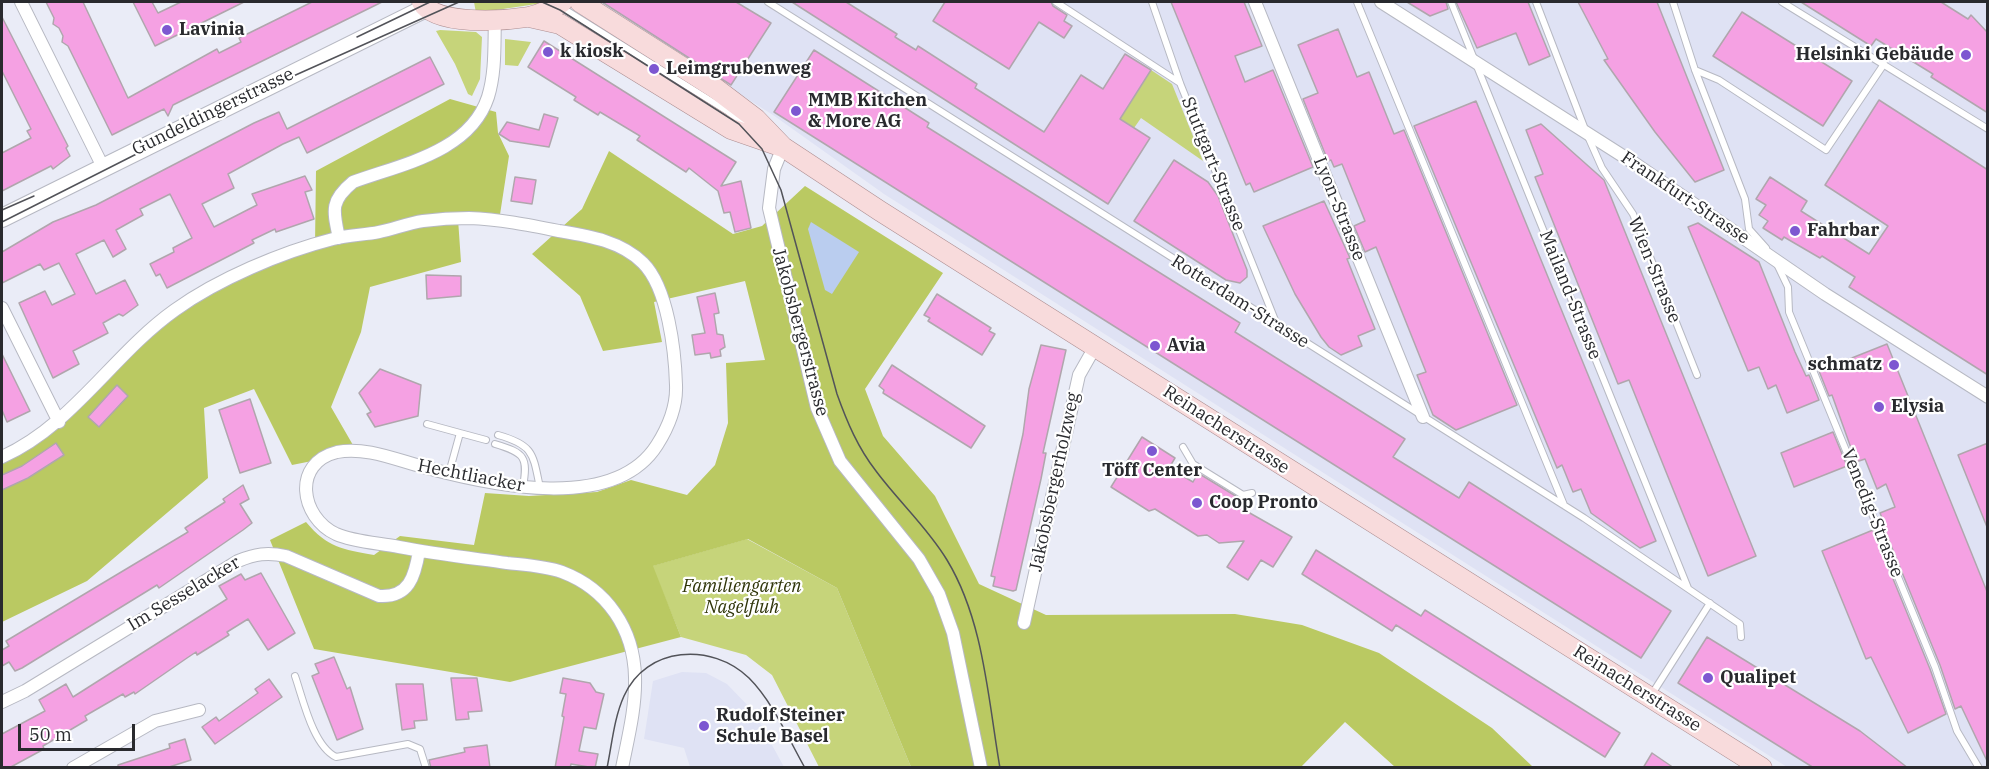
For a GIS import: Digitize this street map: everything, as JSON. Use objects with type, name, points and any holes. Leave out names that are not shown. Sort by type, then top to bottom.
[{"type":"main road","name":"Reinacherstrasse","points":[[580,2],[714,88],[756,119],[783,147],[973,270],[1096,345],[1224,429],[1762,768]]},
{"type":"main road","points":[[424,5],[446,19],[495,19],[529,17],[560,3]]},
{"type":"main road","name":"Gundeldingerstrasse","points":[[2,218],[424,5]]},
{"type":"main road","name":"Reinacherstrasse","points":[[529,17],[561,24],[730,129],[761,142],[783,147]]},
{"type":"street","points":[[21,2],[103,166]]},
{"type":"street","name":"Lyon-Strasse","points":[[1255,2],[1423,417]]},
{"type":"street","name":"Frankfurt-Strasse","points":[[1381,2],[1586,132],[1825,294],[1988,397]]},
{"type":"street","points":[[339,238],[334,214],[335,202],[353,182],[443,148],[464,135],[477,118],[488,96],[495,61],[495,19]]},
{"type":"street","name":"Jakobsbergerstrasse","points":[[783,147],[774,169],[769,208],[818,408],[840,460],[919,559],[939,594],[953,633],[981,768]]},
{"type":"street","name":"Hechtliacker","points":[[2,457],[19,449],[59,422],[140,341],[175,310],[225,280],[281,257],[339,238],[382,232],[420,221],[470,218],[514,222],[620,245],[645,264],[660,291],[670,333],[676,389],[670,425],[650,456],[624,476],[591,484],[523,488],[449,474],[365,452],[335,452],[314,466],[305,486],[308,505],[321,524],[339,536],[419,551],[561,571],[591,587],[615,610],[630,639],[635,686],[622,768]]},
{"type":"street","points":[[2,308],[59,422]]},
{"type":"street","name":"Jakobsbergerholzweg","points":[[1024,623],[1079,375],[1096,345]]},
{"type":"street","name":"Im Sesselacker","points":[[2,702],[26,690],[238,561],[255,554],[271,553],[286,556],[379,596],[389,597],[404,592],[411,583],[419,551]]},
{"type":"street","points":[[73,768],[155,721],[199,710]]},
{"type":"lane","name":"Rotterdam-Strasse","points":[[768,2],[1565,506],[1740,624],[1741,637]]},
{"type":"lane","points":[[1056,2],[1180,83]]},
{"type":"lane","name":"Stuttgart-Strasse","points":[[1152,2],[1180,83],[1277,326]]},
{"type":"lane","points":[[1357,2],[1565,506]]},
{"type":"lane","name":"Mailand-Strasse","points":[[1451,2],[1688,588]]},
{"type":"lane","name":"Wien-Strasse","points":[[1536,2],[1586,132],[1602,168],[1633,214],[1697,375]]},
{"type":"lane","name":"Venedig-Strasse","points":[[1673,2],[1695,70],[1745,199],[1749,229],[1773,257],[1788,287],[1789,312],[1935,667],[1957,731],[1979,768]]},
{"type":"lane","points":[[1782,2],[1988,129]]},
{"type":"lane","points":[[560,3],[731,114],[761,142]]},
{"type":"lane","points":[[1695,70],[1719,80],[1826,150],[1884,63]]},
{"type":"lane","points":[[427,424],[486,440]]},
{"type":"lane","points":[[449,474],[460,433]]},
{"type":"lane","points":[[498,435],[523,443],[531,451],[536,461],[540,488]]},
{"type":"lane","points":[[495,444],[514,450],[523,456],[526,464],[523,488]]},
{"type":"lane","points":[[1183,447],[1193,464],[1243,495],[1252,493]]},
{"type":"lane","points":[[1650,696],[1710,603]]},
{"type":"lane","points":[[295,676],[319,742],[326,752],[336,757],[408,744],[420,749],[426,768]]},
{"type":"shaded area","points":[[594,2],[1987,2],[1987,767],[1787,767],[884,194],[773,115]]},
{"type":"shaded area","name":"Rudolf Steiner Schule Basel","points":[[682,672],[706,673],[727,684],[754,712],[784,767],[690,767],[684,748],[644,739],[653,681]]},
{"type":"green space","points":[[474,2],[550,2],[476,13]]},
{"type":"green space","points":[[436,31],[476,32],[482,37],[480,79],[472,96],[468,94],[455,64]]},
{"type":"green space","points":[[505,39],[531,42],[518,66],[505,65]]},
{"type":"green space","points":[[1151,70],[1172,84],[1203,161],[1141,118],[1134,128],[1120,119]]},
{"type":"green space","points":[[450,99],[496,112],[498,133],[509,156],[499,221],[458,219],[461,262],[370,287],[361,332],[331,407],[357,452],[292,465],[254,389],[204,408],[208,478],[87,581],[2,622],[2,457],[19,449],[175,310],[315,244],[316,171]]},
{"type":"green space","points":[[609,151],[733,234],[762,226],[805,186],[943,273],[865,389],[883,436],[935,496],[979,584],[1046,615],[1235,614],[1302,625],[1379,653],[1492,728],[1533,767],[1395,767],[1345,722],[1301,767],[911,767],[837,588],[748,539],[653,566],[681,637],[510,682],[314,649],[270,540],[306,522],[321,537],[336,546],[374,555],[400,536],[474,545],[485,493],[529,496],[597,492],[631,480],[687,495],[715,465],[728,423],[726,363],[765,360],[745,281],[654,302],[662,342],[603,351],[580,296],[532,254],[582,209]]},
{"type":"green space","name":"Familiengarten Nagelfluh","points":[[747,539],[837,588],[911,767],[819,767],[772,675],[746,655],[681,637],[652,566]]},
{"type":"water","points":[[811,222],[859,252],[832,294],[825,290],[808,229]]},
{"type":"building","points":[[46,2],[83,2],[128,98],[217,49],[219,53],[241,42],[239,38],[312,2],[382,2],[173,105],[168,116],[164,109],[112,135],[68,46],[62,42],[63,36],[59,28],[53,24],[54,18]]},
{"type":"building","name":"Lavinia","points":[[133,2],[152,2],[158,13],[181,2],[244,2],[155,46]]},
{"type":"building","points":[[602,2],[736,2],[771,23],[731,85]]},
{"type":"building","points":[[792,2],[846,2],[897,34],[895,37],[916,50],[918,46],[977,84],[975,88],[1044,132],[1081,75],[1103,89],[1125,54],[1151,70],[1120,119],[1150,138],[1108,204]]},
{"type":"building","points":[[945,2],[1051,2],[1053,6],[1067,15],[1064,21],[1072,26],[1064,38],[1039,22],[1009,69],[933,21]]},
{"type":"building","points":[[1171,2],[1244,2],[1262,46],[1235,56],[1245,82],[1273,70],[1313,167],[1254,192],[1250,183],[1246,185]]},
{"type":"building","points":[[1407,2],[1446,2],[1448,9],[1430,16]]},
{"type":"building","points":[[1456,2],[1528,2],[1550,56],[1529,65],[1516,33],[1477,48]]},
{"type":"building","points":[[1578,2],[1657,2],[1724,170],[1695,182],[1655,132],[1604,60],[1608,59]]},
{"type":"building","points":[[1801,2],[1941,2],[1968,19],[1971,15],[1988,33],[1988,113],[1931,77],[1933,74],[1876,39],[1871,46]]},
{"type":"building","points":[[1742,12],[1852,81],[1823,126],[1713,56]]},
{"type":"building","points":[[2,17],[68,146],[66,148],[70,156],[53,169],[51,166],[2,191],[2,153],[31,138],[27,131],[31,129],[2,71]]},
{"type":"building","points":[[1338,29],[1357,77],[1369,72],[1394,134],[1404,130],[1517,405],[1456,430],[1433,415],[1417,375],[1426,372],[1376,247],[1365,252],[1354,226],[1365,221],[1342,164],[1334,167],[1331,160],[1328,161],[1303,99],[1318,93],[1298,45]]},
{"type":"building","points":[[544,41],[736,162],[721,186],[741,181],[751,228],[735,232],[730,212],[724,213],[718,191],[689,168],[686,172],[637,140],[640,136],[600,112],[598,115],[574,100],[576,97],[528,67]]},
{"type":"building","points":[[814,50],[929,123],[927,127],[1240,323],[1235,332],[1405,439],[1393,457],[1459,498],[1469,482],[1671,611],[1641,658],[774,112]]},
{"type":"building","points":[[430,57],[444,84],[307,153],[299,137],[283,144],[228,174],[234,188],[202,204],[214,227],[257,205],[252,194],[305,176],[312,190],[305,192],[314,219],[276,232],[275,229],[252,240],[254,243],[167,288],[160,274],[156,276],[150,264],[174,252],[173,248],[192,238],[170,194],[140,209],[143,215],[116,230],[126,249],[113,257],[104,240],[76,254],[96,294],[125,280],[138,305],[123,316],[119,314],[103,323],[108,333],[73,351],[79,364],[53,378],[19,303],[45,291],[52,305],[75,294],[59,263],[44,270],[40,264],[2,283],[2,252],[53,222],[96,205],[254,123],[279,112],[287,129]]},
{"type":"building","points":[[1879,100],[1988,170],[1988,375],[1849,287],[1855,277],[1822,256],[1820,258],[1784,237],[1782,240],[1763,228],[1768,221],[1759,215],[1766,205],[1756,199],[1770,177],[1807,201],[1801,211],[1869,254],[1888,226],[1825,185]]},
{"type":"building","points":[[1476,101],[1656,541],[1640,548],[1591,513],[1581,489],[1573,492],[1562,465],[1557,468],[1414,126]]},
{"type":"building","points":[[544,114],[558,118],[549,147],[510,141],[499,134],[507,122],[539,130]]},
{"type":"building","points":[[1541,124],[1604,180],[1756,556],[1708,576],[1629,380],[1618,384],[1535,177],[1543,174],[1526,130]]},
{"type":"building","points":[[1174,160],[1208,182],[1218,196],[1247,270],[1247,277],[1240,283],[1226,280],[1134,221]]},
{"type":"building","points":[[515,177],[536,180],[532,204],[511,201]]},
{"type":"building","points":[[1324,201],[1350,258],[1347,259],[1375,329],[1358,336],[1362,346],[1341,355],[1329,347],[1321,337],[1295,294],[1263,226]]},
{"type":"building","points":[[1698,223],[1759,262],[1795,352],[1806,376],[1809,375],[1819,400],[1787,413],[1776,385],[1768,389],[1759,367],[1748,371],[1688,227]]},
{"type":"building","points":[[426,275],[461,276],[461,296],[427,299]]},
{"type":"building","points":[[715,293],[719,313],[714,314],[717,334],[723,335],[725,347],[720,350],[721,356],[711,358],[710,353],[695,355],[692,335],[705,333],[697,297]]},
{"type":"building","points":[[937,294],[991,328],[989,331],[995,334],[982,355],[928,321],[930,318],[924,315]]},
{"type":"building","points":[[1887,344],[1988,594],[1988,763],[1961,706],[1955,709],[1940,665],[1883,526],[1885,525],[1880,513],[1895,507],[1886,484],[1877,489],[1865,459],[1856,462],[1832,395],[1829,396],[1819,371]]},
{"type":"building","points":[[1041,345],[1066,350],[1043,453],[1046,453],[1041,479],[1016,590],[1013,591],[993,586],[995,577],[991,576],[1023,434],[1029,389]]},
{"type":"building","points":[[2,354],[30,411],[7,422],[2,410]]},
{"type":"building","points":[[892,365],[985,426],[971,448],[883,393],[884,390],[879,386]]},
{"type":"building","points":[[380,369],[421,385],[418,416],[375,427],[367,414],[371,412],[359,393]]},
{"type":"building","points":[[117,385],[128,396],[99,427],[88,417]]},
{"type":"building","points":[[250,399],[271,463],[240,473],[219,410]]},
{"type":"building","points":[[1833,432],[1847,466],[1794,487],[1781,453]]},
{"type":"building","points":[[1142,437],[1175,458],[1169,468],[1193,482],[1198,473],[1252,506],[1248,512],[1292,537],[1273,567],[1261,560],[1248,580],[1227,567],[1244,541],[1219,543],[1207,535],[1198,536],[1155,509],[1149,511],[1111,487]]},
{"type":"building","points":[[56,443],[64,455],[28,478],[2,490],[2,475],[22,466]]},
{"type":"building","points":[[1988,443],[1988,527],[1987,527],[1958,455]]},
{"type":"building","points":[[243,485],[249,499],[240,504],[252,523],[243,530],[159,588],[157,585],[22,668],[15,671],[9,662],[2,666],[2,650],[9,646],[6,641],[188,532],[185,528],[225,502],[223,499]]},
{"type":"building","points":[[1873,530],[1946,714],[1908,733],[1871,657],[1866,659],[1822,551]]},
{"type":"building","points":[[1316,550],[1421,616],[1425,610],[1620,733],[1605,757],[1396,625],[1392,631],[1302,574]]},
{"type":"building","points":[[261,573],[295,633],[268,650],[248,619],[227,632],[229,635],[197,655],[196,652],[135,694],[134,692],[125,697],[123,694],[85,716],[87,720],[43,746],[44,749],[9,768],[2,768],[2,734],[45,711],[39,700],[66,684],[73,697],[227,599],[219,586],[241,574],[245,580]]},
{"type":"building","points":[[1707,637],[1860,731],[1908,768],[1814,768],[1678,683]]},
{"type":"building","points":[[334,657],[347,689],[350,687],[363,729],[337,740],[312,676],[319,673],[315,664]]},
{"type":"building","points":[[451,678],[477,678],[482,711],[468,712],[469,719],[456,720]]},
{"type":"building","points":[[563,678],[590,683],[596,692],[604,694],[596,729],[584,727],[579,751],[598,754],[595,768],[571,764],[570,768],[555,768],[564,717],[562,716],[566,694],[560,693]]},
{"type":"building","points":[[269,679],[282,697],[215,744],[202,727],[216,717],[219,721],[258,693],[255,689]]},
{"type":"building","points":[[396,684],[423,684],[427,720],[414,721],[415,728],[402,730]]},
{"type":"building","points":[[185,739],[191,760],[166,768],[118,768],[118,765],[170,748],[169,744]]},
{"type":"building","points":[[487,745],[490,768],[431,768],[429,760],[465,752],[464,748]]},
{"type":"building","points":[[1652,753],[1674,768],[1643,768]]},
{"type":"tram line","points":[[357,37],[430,2]]},
{"type":"tram line","points":[[2,222],[271,86],[459,2]]},
{"type":"tram line","points":[[542,2],[560,10],[739,124],[762,149],[781,190],[837,394],[849,425],[870,462],[947,560],[969,609],[983,661],[1000,768]]},
{"type":"tram line","points":[[2,210],[34,196]]},
{"type":"tram line","points":[[607,768],[618,713],[624,696],[634,679],[648,667],[663,659],[681,655],[699,655],[717,659],[734,666],[749,678],[773,709],[805,768]]},
{"type":"place","name":"Lavinia","points":[[167,30]]},
{"type":"place","name":"k kiosk","points":[[548,52]]},
{"type":"place","name":"Helsinki Gebäude","points":[[1966,55]]},
{"type":"place","name":"Leimgrubenweg","points":[[654,69]]},
{"type":"place","name":"MMB Kitchen & More AG","points":[[796,111]]},
{"type":"place","name":"Fahrbar","points":[[1795,231]]},
{"type":"place","name":"Avia","points":[[1155,346]]},
{"type":"place","name":"schmatz","points":[[1894,365]]},
{"type":"place","name":"Elysia","points":[[1879,407]]},
{"type":"place","name":"Töff Center","points":[[1152,451]]},
{"type":"place","name":"Coop Pronto","points":[[1197,503]]},
{"type":"place","name":"Qualipet","points":[[1708,678]]},
{"type":"place","name":"Rudolf Steiner Schule Basel","points":[[704,726]]}]
